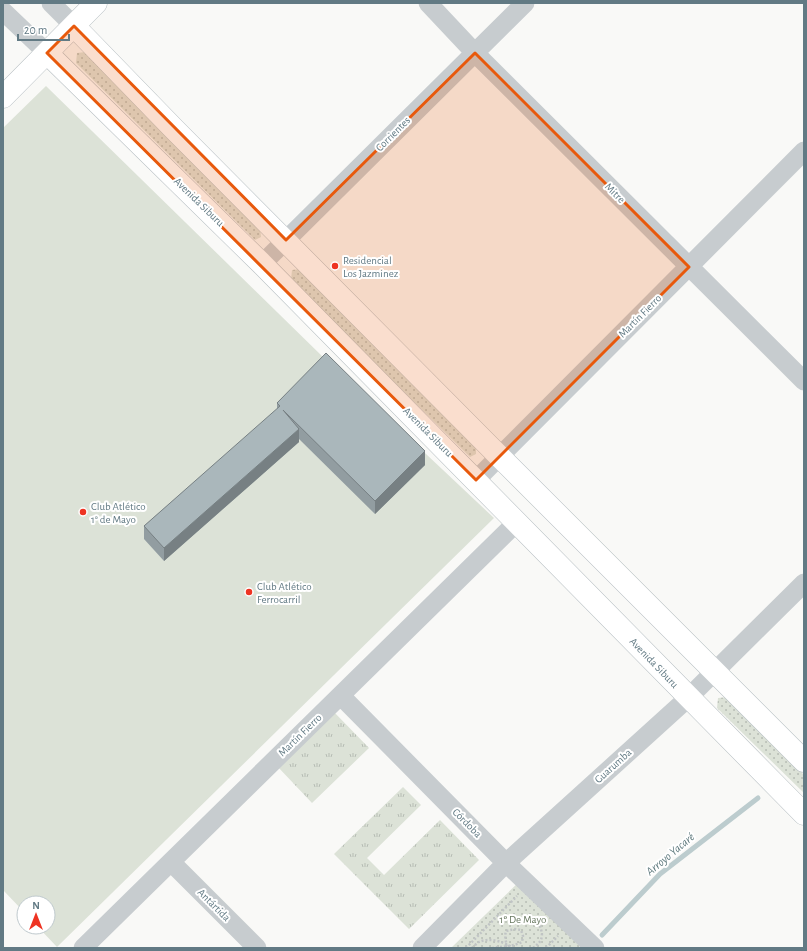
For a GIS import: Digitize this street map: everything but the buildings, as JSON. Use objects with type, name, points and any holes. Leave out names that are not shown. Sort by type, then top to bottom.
[{"type":"main road","points":[[3,97],[96,3]]},
{"type":"main road","points":[[74,26],[174,129],[804,761]]},
{"type":"main road","name":"Avenida Siburu","points":[[47,53],[262,264],[476,480],[688,698],[804,814]]},
{"type":"street","points":[[51,3],[74,26]]},
{"type":"street","name":"Mitre","points":[[428,3],[475,52],[804,381]]},
{"type":"street","name":"Corrientes","points":[[262,264],[525,3]]},
{"type":"street","points":[[3,10],[47,53]]},
{"type":"street","name":"Martín Fierro","points":[[476,480],[804,151]]},
{"type":"street","name":"Martín Fierro","points":[[83,948],[517,522]]},
{"type":"street","name":"Guarumba","points":[[422,948],[506,863],[688,698],[804,583]]},
{"type":"street","name":"Córdoba","points":[[341,696],[506,863],[595,948]]},
{"type":"street","name":"Antártida","points":[[171,862],[257,948]]},
{"type":"path","points":[[466,948],[518,895],[522,899]]},
{"type":"path","points":[[533,948],[539,944],[542,936],[540,925],[535,913],[542,919]]},
{"type":"path","points":[[472,948],[478,942],[488,940],[507,946],[516,946],[522,942],[523,936],[521,930],[515,929],[506,931],[504,937],[507,946]]},
{"type":"path","points":[[546,948],[558,936]]},
{"type":"path","points":[[492,948],[507,946]]},
{"type":"highlighted area","points":[[74,26],[286,240],[475,53],[689,267],[476,480],[47,53]]},
{"type":"green space","points":[[86,52],[260,229],[261,237],[255,240],[76,63],[77,53]]},
{"type":"green space","points":[[46,86],[323,357],[494,518],[57,947],[46,935],[56,935],[56,895],[16,895],[16,904],[3,890],[3,128]]},
{"type":"green space","points":[[301,269],[476,446],[476,454],[470,457],[291,280],[292,270]]},
{"type":"green space","points":[[728,697],[804,775],[804,793],[717,708],[718,698]]},
{"type":"green space","points":[[333,711],[369,748],[312,803],[277,766]]},
{"type":"green space","points":[[403,787],[421,805],[367,858],[384,875],[440,820],[479,860],[409,929],[334,854]]},
{"type":"green space","name":"1º De Mayo","points":[[523,878],[586,941],[578,948],[451,948]]},
{"type":"waterway","name":"Arroyo Yacaré","points":[[602,935],[660,874],[758,798]]},
{"type":"place","name":"Residencial Los Jazminez","points":[[335,266]]},
{"type":"place","name":"Club Atlético 1° de Mayo","points":[[83,512]]},
{"type":"place","name":"Club Atlético Ferrocarril","points":[[249,592]]}]
